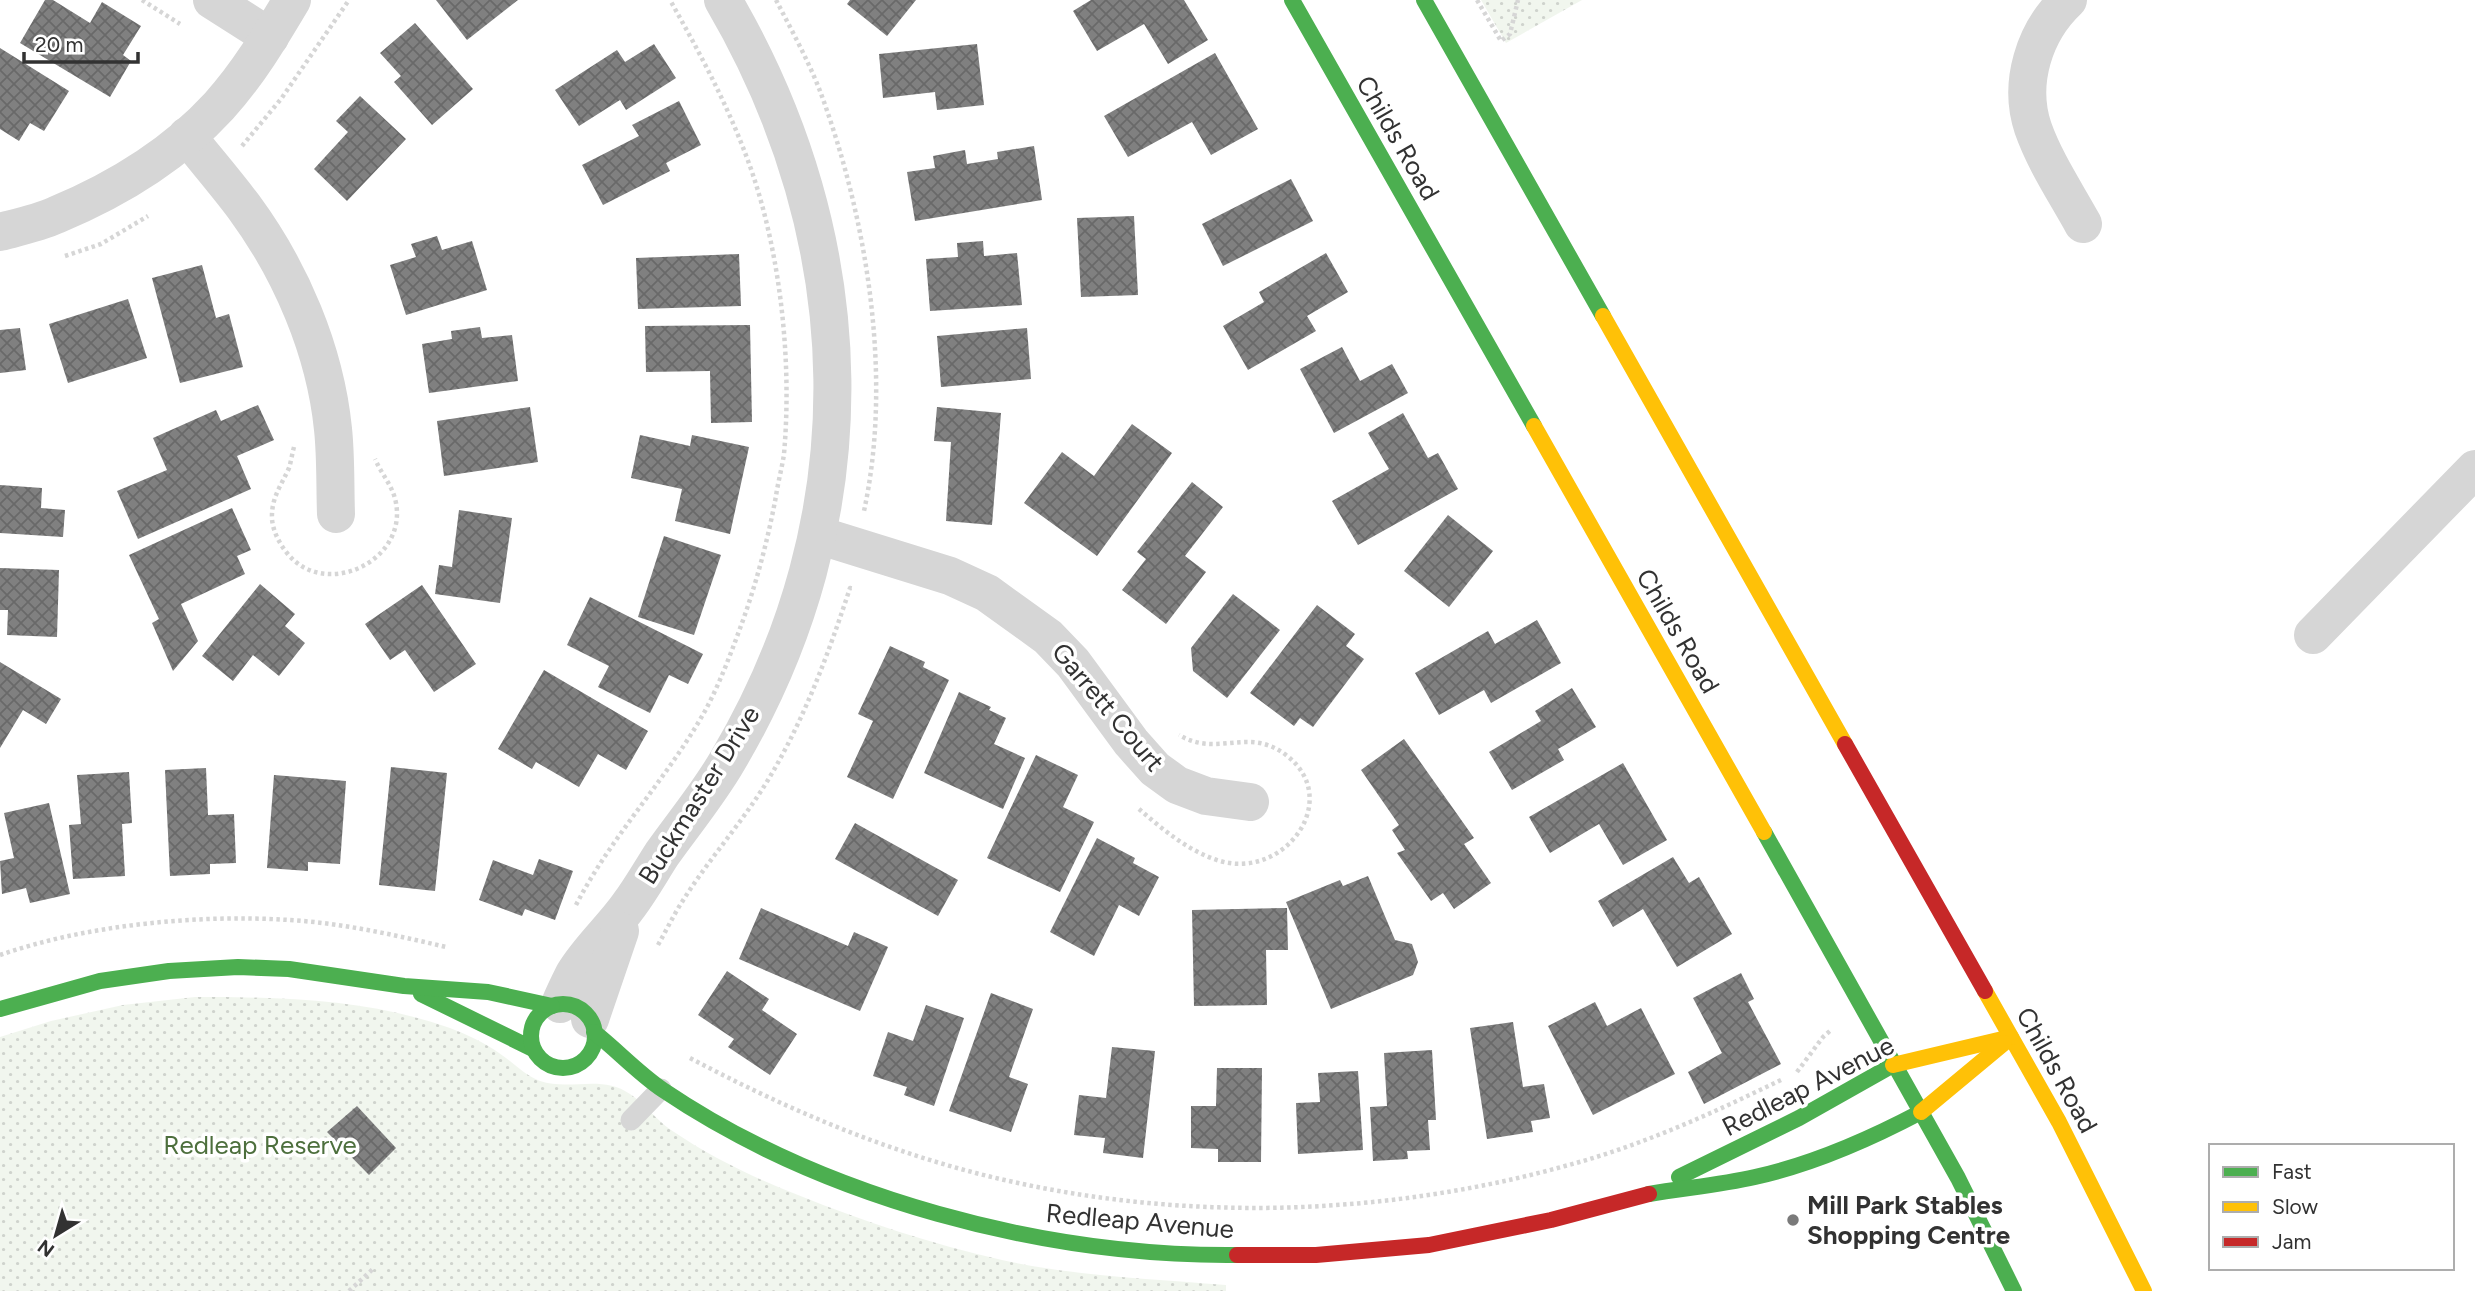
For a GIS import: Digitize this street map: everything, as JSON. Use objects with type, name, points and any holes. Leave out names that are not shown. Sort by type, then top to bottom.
[{"type":"main road","name":"Childs Road","points":[[1292,0],[1958,1178],[2014,1291]]},
{"type":"main road","name":"Childs Road","points":[[1424,0],[2011,1037],[2106,1212],[2144,1291]]},
{"type":"main road","name":"Redleap Avenue","points":[[0,1009],[31,998],[113,978],[199,969],[273,968],[340,975],[403,986],[481,991],[574,1015],[661,1089],[779,1154],[872,1193],[952,1218],[1002,1229],[1114,1248],[1199,1256],[1299,1256],[1416,1247],[1539,1223],[1639,1196],[1793,1168],[1845,1151],[1921,1112],[2011,1037]]},
{"type":"main road","name":"Redleap Avenue","points":[[403,986],[533,1049]]},
{"type":"main road","points":[[574,1015],[591,1052],[577,1065],[567,1068],[547,1064],[533,1049],[531,1038],[536,1019],[574,1015]]},
{"type":"main road","name":"Redleap Avenue","points":[[1639,1196],[1716,1161],[1894,1065],[2011,1037]]},
{"type":"main road","points":[[577,1065],[600,1072]]},
{"type":"main road","name":"Redleap Avenue","points":[[623,1079],[661,1089]]},
{"type":"street","points":[[212,0],[270,37]]},
{"type":"street","points":[[0,232],[54,216],[103,194],[154,162],[187,136],[219,105],[270,37],[292,0]]},
{"type":"street","name":"Buckmaster Drive","points":[[574,1015],[575,973],[629,905],[709,790],[756,708],[789,631],[817,535],[829,461],[834,360],[816,233],[801,172],[780,115],[766,81],[723,0]]},
{"type":"street","points":[[2068,0],[2039,38],[2029,66],[2028,99],[2032,126],[2041,148],[2083,224]]},
{"type":"street","points":[[187,136],[245,209],[274,253],[314,341],[326,386],[333,429],[336,514]]},
{"type":"street","points":[[2313,635],[2475,469]]},
{"type":"street","name":"Garrett Court","points":[[817,535],[950,576],[987,593],[1048,636],[1073,663],[1130,742],[1155,769],[1177,785],[1206,796],[1250,802]]},
{"type":"lane","points":[[631,1120],[661,1089]]},
{"type":"path","points":[[142,0],[186,27]]},
{"type":"path","points":[[574,909],[590,877],[680,751],[705,710],[728,662],[765,550],[783,455],[786,381],[780,296],[766,225],[752,173],[729,112],[670,0]]},
{"type":"path","points":[[776,0],[819,89],[842,157],[860,231],[872,307],[875,362],[874,435],[863,512],[876,516]]},
{"type":"path","points":[[1477,0],[1501,41],[1510,34],[1518,0]]},
{"type":"path","points":[[652,956],[682,902],[734,831],[793,736],[815,687],[850,588],[863,592]]},
{"type":"path","points":[[1131,802],[1162,829],[1190,847],[1220,861],[1244,864],[1267,859],[1283,851],[1297,837],[1308,814],[1309,792],[1303,773],[1289,757],[1261,742],[1208,746],[1192,742],[1174,732]]},
{"type":"path","points":[[687,1056],[761,1096],[842,1129],[907,1153],[981,1174],[1048,1189],[1176,1205],[1291,1207],[1427,1195],[1494,1184],[1568,1166],[1652,1137],[1722,1109],[1799,1071],[1823,1037],[1861,1005]]},
{"type":"path","points":[[349,1291],[374,1268]]},
{"type":"green space","points":[[1481,0],[1582,0],[1506,43]]},
{"type":"green space","name":"Redleap Reserve","points":[[195,997],[292,999],[356,1005],[419,1018],[475,1039],[540,1081],[619,1088],[686,1140],[749,1174],[823,1205],[924,1240],[1002,1260],[1057,1270],[1226,1285],[1226,1291],[0,1291],[0,1037],[51,1021],[123,1005]]},
{"type":"building","points":[[45,0],[53,0],[90,23],[102,2],[141,26],[123,55],[131,61],[110,97],[20,43]]},
{"type":"building","points":[[436,0],[518,0],[467,40]]},
{"type":"building","points":[[850,0],[916,0],[887,36],[847,4]]},
{"type":"building","points":[[1091,0],[1184,0],[1208,40],[1168,64],[1144,24],[1097,51],[1073,11]]},
{"type":"building","points":[[415,23],[473,89],[432,125],[394,82],[401,76],[380,53]]},
{"type":"building","points":[[654,44],[676,78],[626,110],[620,100],[579,126],[555,90],[617,50],[625,62]]},
{"type":"building","points":[[977,44],[984,105],[937,110],[935,92],[883,98],[879,54]]},
{"type":"building","points":[[0,48],[69,91],[44,131],[30,123],[19,141],[0,129]]},
{"type":"building","points":[[1215,53],[1258,129],[1211,155],[1192,122],[1128,157],[1104,116]]},
{"type":"building","points":[[360,96],[406,139],[347,201],[314,169],[348,132],[336,121]]},
{"type":"building","points":[[679,101],[701,145],[666,163],[670,171],[603,205],[582,165],[639,136],[632,125]]},
{"type":"building","points":[[1034,146],[1042,200],[915,221],[907,172],[935,168],[933,156],[965,150],[967,164],[998,159],[997,152]]},
{"type":"building","points":[[1291,179],[1313,221],[1223,266],[1202,224]]},
{"type":"building","points":[[1134,216],[1138,295],[1081,297],[1077,218]]},
{"type":"building","points":[[437,236],[442,250],[472,241],[487,290],[406,315],[390,265],[416,257],[411,244]]},
{"type":"building","points":[[983,241],[984,256],[1017,253],[1022,305],[930,311],[926,259],[958,257],[957,243]]},
{"type":"building","points":[[1326,253],[1348,292],[1307,316],[1316,331],[1248,370],[1223,326],[1264,302],[1259,292]]},
{"type":"building","points":[[739,254],[741,306],[638,309],[636,258]]},
{"type":"building","points":[[202,265],[216,318],[229,314],[243,367],[180,383],[152,278]]},
{"type":"building","points":[[128,299],[147,358],[68,383],[49,324]]},
{"type":"building","points":[[750,325],[752,422],[711,423],[710,371],[646,372],[645,326]]},
{"type":"building","points":[[480,327],[482,338],[512,335],[518,381],[429,393],[422,344],[452,339],[451,331]]},
{"type":"building","points":[[20,328],[26,370],[0,373],[0,330]]},
{"type":"building","points":[[1027,328],[1031,379],[941,387],[937,336]]},
{"type":"building","points":[[1342,347],[1360,381],[1392,364],[1408,393],[1334,433],[1300,369]]},
{"type":"building","points":[[258,405],[274,440],[237,456],[251,489],[138,539],[117,491],[167,470],[153,438],[216,410],[221,421]]},
{"type":"building","points":[[530,407],[538,462],[444,476],[437,421]]},
{"type":"building","points":[[937,407],[1001,413],[992,525],[946,521],[951,442],[934,441]]},
{"type":"building","points":[[1403,413],[1428,458],[1438,453],[1458,489],[1358,545],[1332,501],[1389,469],[1368,433]]},
{"type":"building","points":[[1132,424],[1172,453],[1097,556],[1024,503],[1062,452],[1094,476]]},
{"type":"building","points":[[640,435],[690,446],[692,435],[749,447],[730,534],[675,521],[682,489],[631,478]]},
{"type":"building","points":[[1192,482],[1223,507],[1185,556],[1206,572],[1166,624],[1122,590],[1146,559],[1137,552]]},
{"type":"building","points":[[0,485],[42,488],[41,508],[65,510],[63,537],[0,533]]},
{"type":"building","points":[[232,508],[251,550],[237,556],[245,574],[181,604],[198,641],[173,671],[152,623],[159,619],[129,555]]},
{"type":"building","points":[[459,510],[512,518],[500,603],[435,594],[439,565],[452,567]]},
{"type":"building","points":[[1448,515],[1493,551],[1449,607],[1404,571]]},
{"type":"building","points":[[664,536],[721,555],[694,635],[638,617]]},
{"type":"building","points":[[0,568],[59,570],[57,637],[7,635],[8,610],[0,610]]},
{"type":"building","points":[[260,584],[295,614],[285,626],[305,643],[279,676],[253,655],[233,681],[202,656]]},
{"type":"building","points":[[422,585],[476,664],[434,692],[405,650],[390,660],[365,624]]},
{"type":"building","points":[[1233,594],[1280,630],[1227,698],[1193,671],[1191,648]]},
{"type":"building","points":[[590,597],[703,654],[688,684],[669,675],[650,713],[598,687],[609,666],[567,645]]},
{"type":"building","points":[[1317,605],[1355,634],[1346,646],[1364,659],[1313,727],[1300,718],[1294,726],[1250,693]]},
{"type":"building","points":[[1537,620],[1561,663],[1491,703],[1484,690],[1439,715],[1415,673],[1488,631],[1495,644]]},
{"type":"building","points":[[890,646],[925,662],[923,667],[949,680],[893,799],[847,777],[873,721],[858,714]]},
{"type":"building","points":[[0,662],[61,699],[46,724],[23,710],[0,748]]},
{"type":"building","points":[[544,670],[648,731],[626,770],[598,754],[579,787],[536,762],[532,769],[498,749]]},
{"type":"building","points":[[1572,688],[1596,727],[1558,749],[1564,760],[1512,790],[1489,752],[1541,721],[1535,711]]},
{"type":"building","points":[[959,692],[991,707],[989,710],[1006,718],[994,744],[1025,758],[1003,809],[924,773]]},
{"type":"building","points":[[1404,739],[1474,838],[1464,844],[1491,883],[1454,909],[1443,893],[1431,901],[1397,853],[1405,850],[1392,830],[1399,825],[1361,770]]},
{"type":"building","points":[[1036,755],[1078,775],[1063,807],[1094,822],[1060,892],[987,858]]},
{"type":"building","points":[[1623,763],[1667,840],[1623,865],[1599,824],[1550,853],[1529,817]]},
{"type":"building","points":[[391,767],[447,773],[435,891],[379,885]]},
{"type":"building","points":[[206,768],[208,815],[234,814],[236,863],[210,864],[210,874],[170,876],[165,770]]},
{"type":"building","points":[[129,772],[132,823],[122,824],[125,876],[73,879],[69,825],[81,824],[77,775]]},
{"type":"building","points":[[274,775],[346,781],[340,864],[308,862],[308,871],[267,868]]},
{"type":"building","points":[[49,803],[70,894],[30,903],[26,888],[2,894],[0,861],[14,858],[4,813]]},
{"type":"building","points":[[855,823],[958,880],[938,916],[835,859]]},
{"type":"building","points":[[1097,838],[1135,858],[1133,863],[1159,877],[1139,916],[1119,905],[1094,956],[1050,932]]},
{"type":"building","points":[[1673,857],[1689,883],[1699,877],[1732,934],[1677,967],[1643,909],[1613,927],[1598,901]]},
{"type":"building","points":[[539,859],[573,871],[555,920],[525,909],[522,916],[479,900],[493,860],[533,875]]},
{"type":"building","points":[[1368,876],[1395,940],[1412,944],[1418,962],[1413,975],[1331,1009],[1286,902],[1340,880],[1343,886]]},
{"type":"building","points":[[761,908],[848,946],[854,932],[888,947],[860,1011],[739,959]]},
{"type":"building","points":[[1287,908],[1288,950],[1266,950],[1267,1005],[1194,1006],[1192,910]]},
{"type":"building","points":[[727,971],[769,999],[762,1010],[797,1034],[770,1075],[728,1047],[734,1039],[698,1015]]},
{"type":"building","points":[[1741,973],[1754,999],[1748,1002],[1781,1064],[1704,1104],[1688,1072],[1722,1053],[1693,998]]},
{"type":"building","points":[[991,993],[1033,1009],[1009,1077],[1028,1084],[1011,1132],[949,1111]]},
{"type":"building","points":[[1595,1002],[1607,1026],[1641,1008],[1675,1074],[1593,1115],[1548,1026]]},
{"type":"building","points":[[926,1005],[964,1018],[934,1106],[904,1095],[907,1087],[873,1076],[888,1032],[913,1041]]},
{"type":"building","points":[[1513,1022],[1523,1087],[1544,1084],[1550,1118],[1531,1121],[1533,1132],[1487,1139],[1470,1028]]},
{"type":"building","points":[[1112,1047],[1155,1051],[1143,1158],[1103,1153],[1105,1138],[1074,1135],[1079,1095],[1106,1098]]},
{"type":"building","points":[[1432,1050],[1436,1120],[1428,1120],[1430,1150],[1407,1151],[1408,1159],[1373,1161],[1370,1107],[1387,1106],[1384,1053]]},
{"type":"building","points":[[1217,1068],[1262,1068],[1261,1162],[1218,1162],[1218,1149],[1191,1148],[1191,1106],[1216,1106]]},
{"type":"building","points":[[1358,1071],[1363,1150],[1298,1154],[1296,1103],[1320,1102],[1318,1073]]},
{"type":"building","points":[[357,1106],[396,1148],[369,1175],[327,1132]]},
{"type":"traffic: fast","points":[[1292,0],[1534,426]]},
{"type":"traffic: fast","points":[[1424,0],[1603,316]]},
{"type":"traffic: fast","points":[[1764,832],[1958,1178],[2014,1291]]},
{"type":"traffic: fast","points":[[0,1009],[100,981],[169,971],[238,967],[289,969],[404,986],[488,992],[552,1006]]},
{"type":"traffic: fast","points":[[421,994],[533,1049]]},
{"type":"traffic: fast","points":[[563,1004],[586,1013],[595,1036],[586,1059],[563,1068],[540,1059],[531,1036],[540,1013],[563,1004]]},
{"type":"traffic: fast","points":[[594,1032],[663,1090],[726,1128],[793,1162],[864,1190],[938,1214],[1013,1232],[1088,1245],[1163,1253],[1237,1255]]},
{"type":"traffic: fast","points":[[1679,1177],[1799,1118],[1893,1065]]},
{"type":"traffic: fast","points":[[1649,1194],[1777,1172],[1861,1141],[1921,1112]]},
{"type":"traffic: slow","points":[[1603,316],[1845,744]]},
{"type":"traffic: slow","points":[[1534,426],[1764,832]]},
{"type":"traffic: slow","points":[[1985,991],[2059,1122],[2144,1291]]},
{"type":"traffic: slow","points":[[1893,1065],[2011,1037]]},
{"type":"traffic: slow","points":[[1921,1112],[2004,1043]]},
{"type":"traffic: jam","points":[[1845,744],[1985,991]]},
{"type":"traffic: jam","points":[[1237,1255],[1316,1255],[1429,1245],[1551,1220],[1649,1194]]},
{"type":"place","name":"Mill Park Stables Shopping Centre","points":[[1793,1220]]}]
